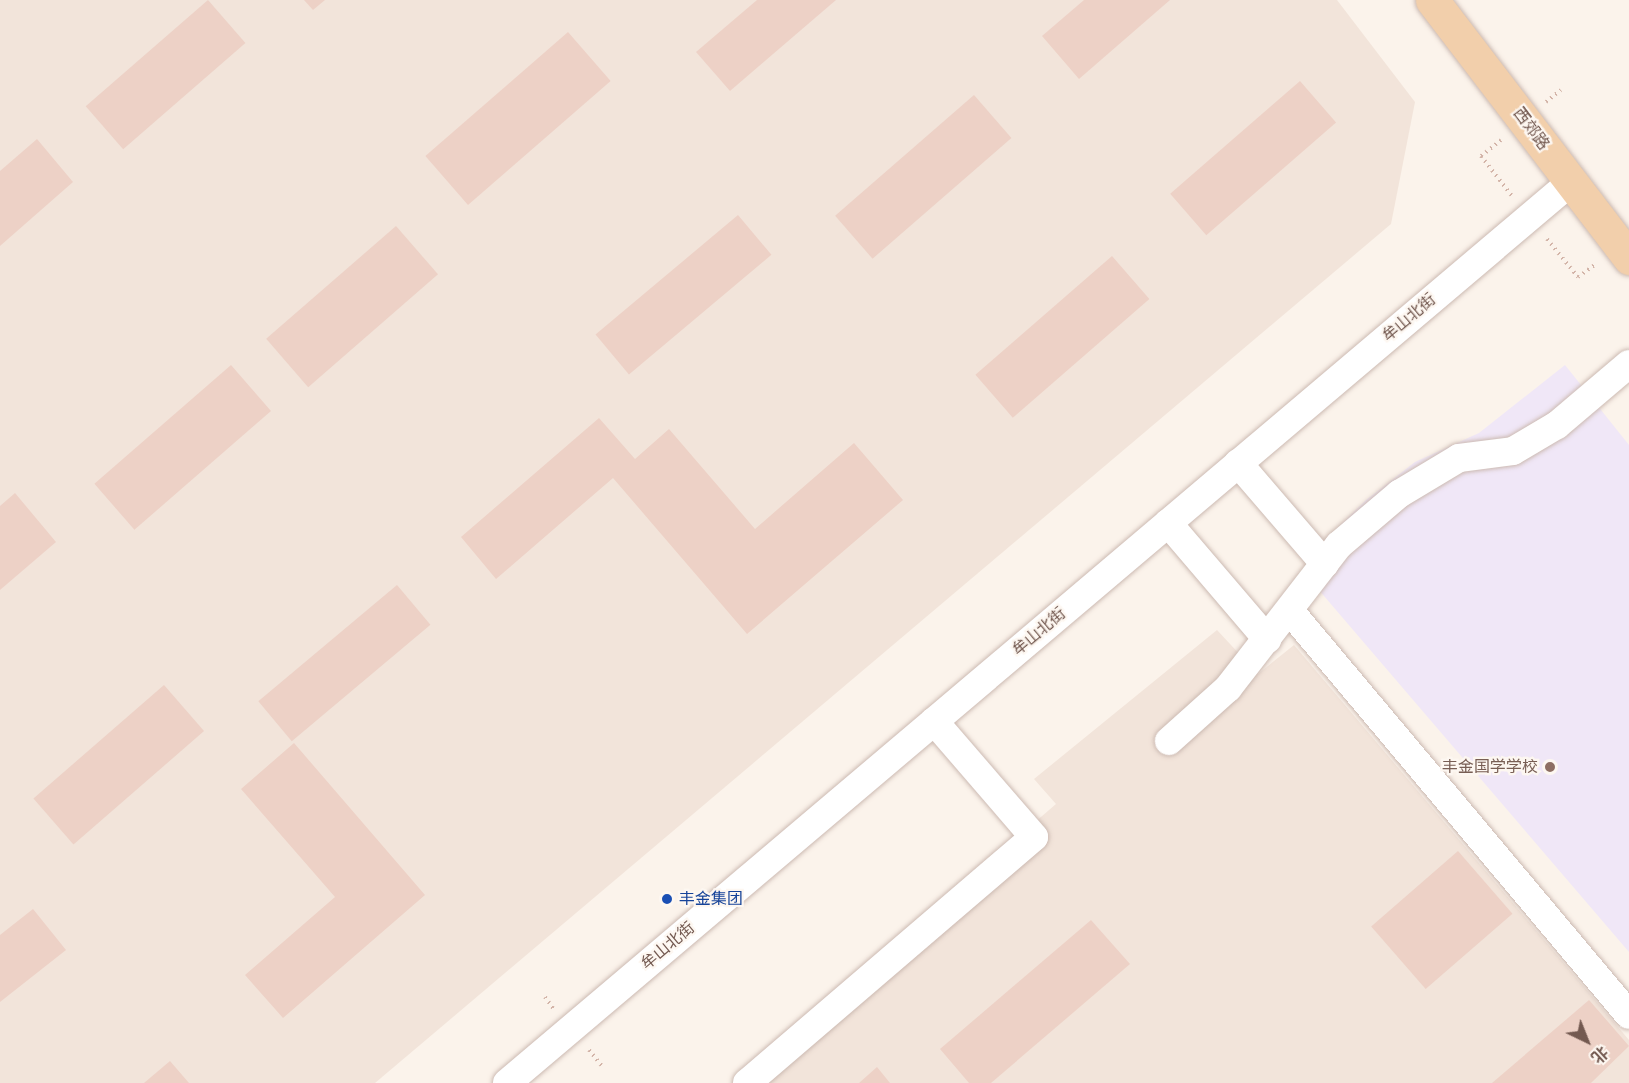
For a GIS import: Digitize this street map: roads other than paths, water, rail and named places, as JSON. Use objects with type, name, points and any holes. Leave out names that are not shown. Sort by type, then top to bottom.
[{"type":"main road","name":"西郊路","points":[[1432,0],[1629,258]]},
{"type":"street","name":"牟山北街","points":[[507,1083],[1571,182]]},
{"type":"street","points":[[1169,741],[1228,688],[1339,545],[1399,494],[1459,458],[1513,451],[1557,425],[1629,364]]},
{"type":"street","points":[[1238,463],[1325,564]]},
{"type":"street","points":[[1168,523],[1267,639]]},
{"type":"street","points":[[1290,611],[1629,1015]]},
{"type":"street","points":[[747,1083],[1034,837],[934,721]]},
{"type":"place","name":"丰金国学学校","points":[[1550,767]]},
{"type":"place","name":"丰金集团","points":[[667,899]]}]
